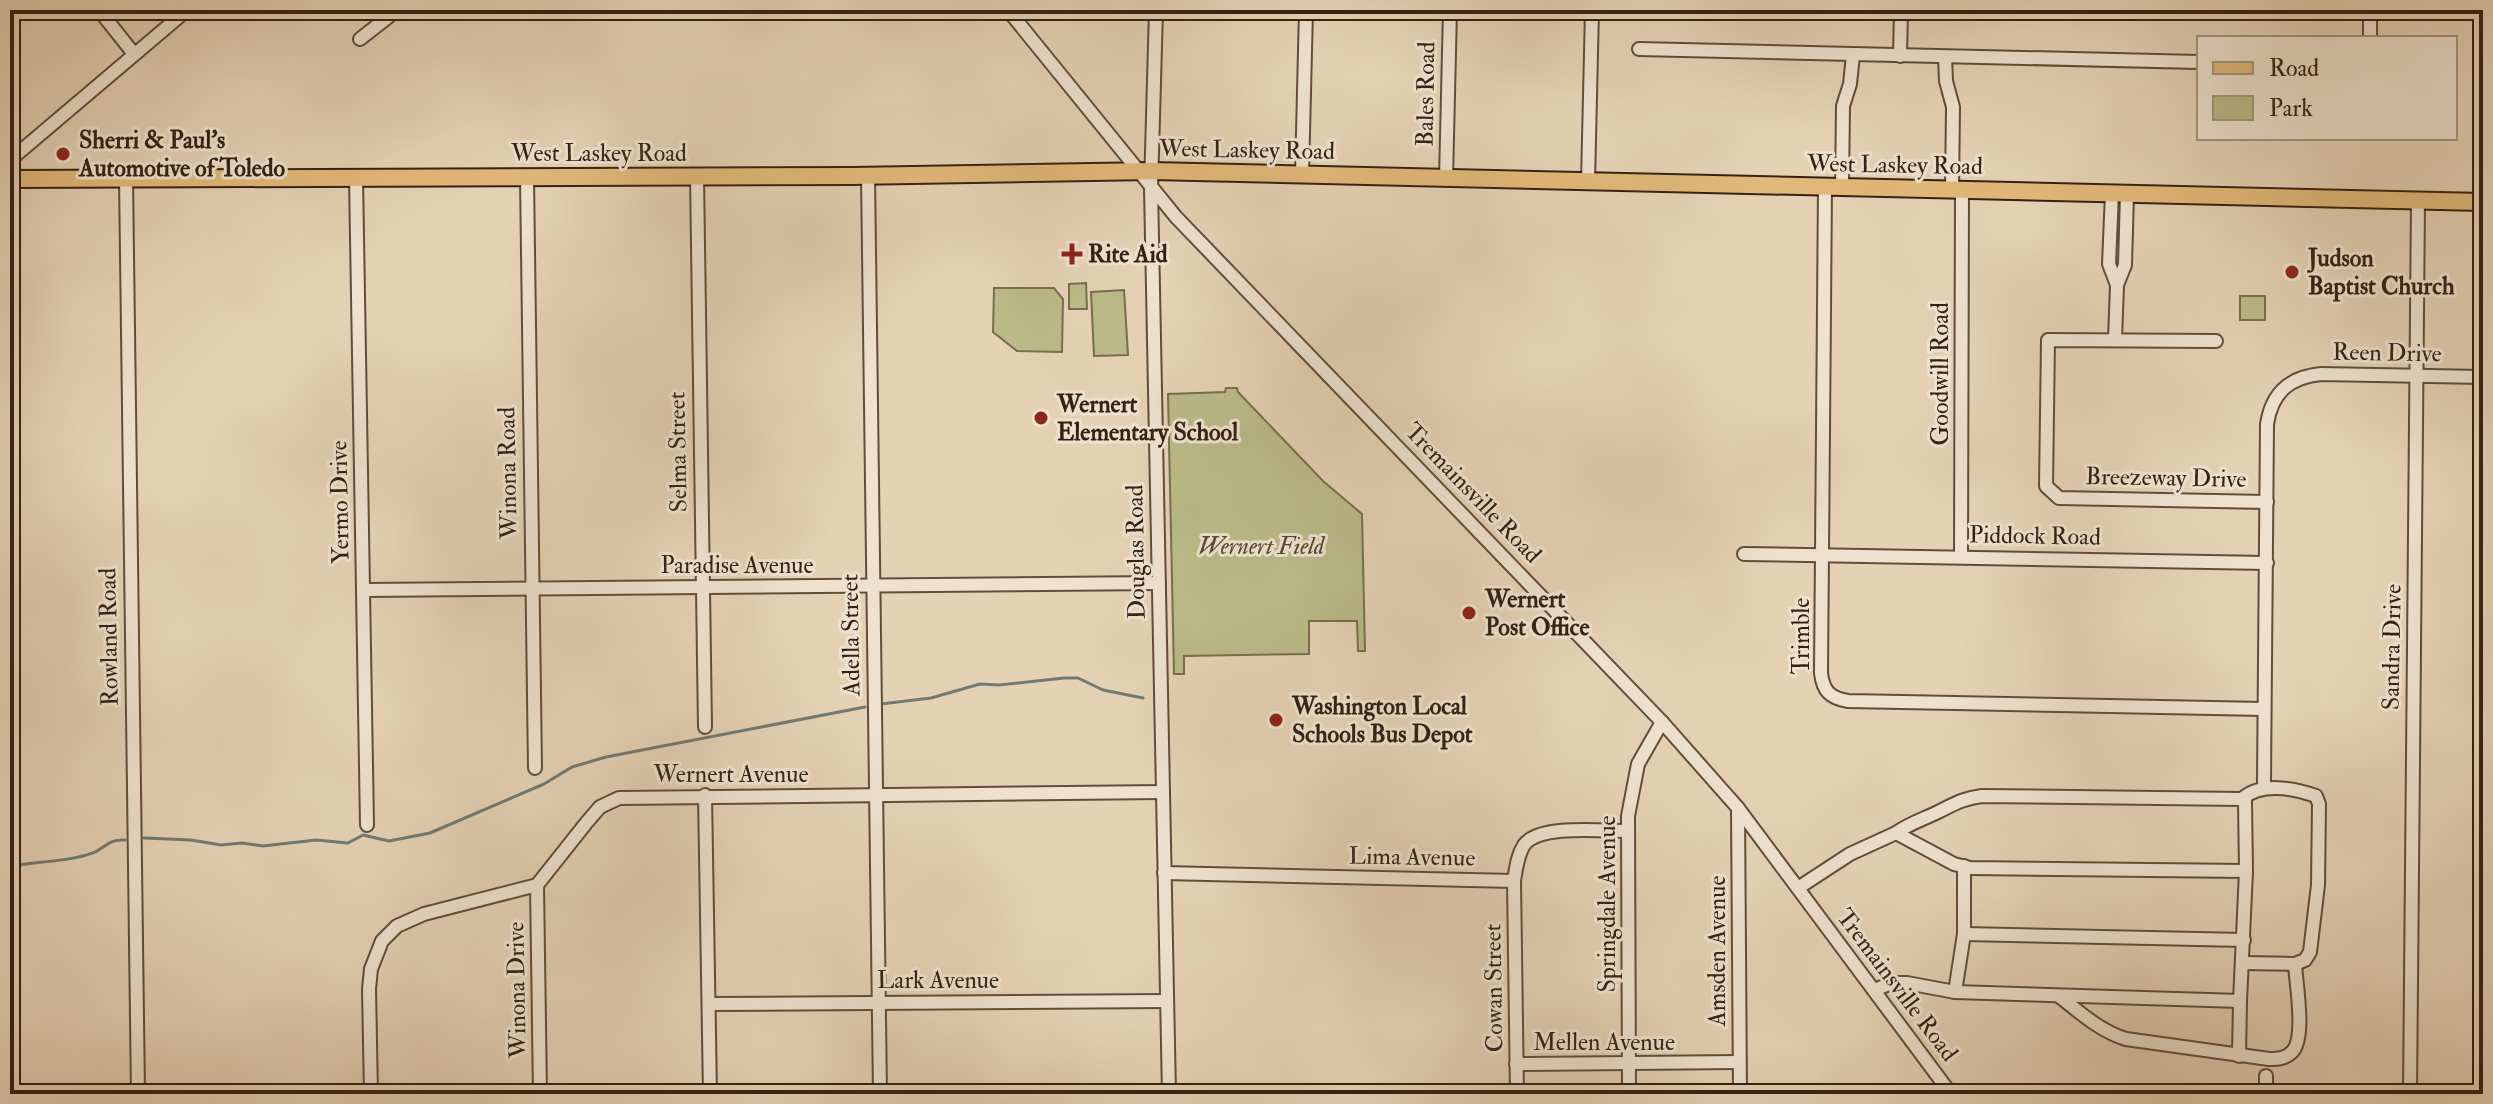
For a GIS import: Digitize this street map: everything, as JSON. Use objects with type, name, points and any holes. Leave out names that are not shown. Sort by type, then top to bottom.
[{"type":"main road","name":"West Laskey Road","points":[[10,179],[868,175],[1148,177],[1302,174],[2483,202]]},
{"type":"street","points":[[99,10],[134,54]]},
{"type":"street","points":[[10,160],[187,10]]},
{"type":"street","points":[[360,39],[397,10]]},
{"type":"street","name":"Tremainsville Road","points":[[1008,10],[1148,177],[1662,722],[1738,808],[1951,1094]]},
{"type":"street","name":"Douglas Road","points":[[1156,10],[1148,177],[1169,1094]]},
{"type":"street","points":[[1302,174],[1306,10]]},
{"type":"street","name":"Bales Road","points":[[1446,179],[1450,10]]},
{"type":"street","points":[[1588,182],[1592,10]]},
{"type":"street","points":[[1900,56],[1901,10]]},
{"type":"street","points":[[2370,10],[2370,36]]},
{"type":"street","points":[[1639,49],[2197,62]]},
{"type":"street","points":[[1842,187],[1843,106],[1850,84],[1853,55]]},
{"type":"street","name":"Goodwill Road","points":[[1945,57],[1946,81],[1953,107],[1957,191],[1961,557]]},
{"type":"street","name":"Adella Street","points":[[868,175],[880,1094]]},
{"type":"street","name":"Selma Street","points":[[697,176],[705,727]]},
{"type":"street","name":"Winona Road","points":[[527,177],[535,768]]},
{"type":"street","name":"Rowland Road","points":[[126,178],[138,1094]]},
{"type":"street","name":"Yermo Drive","points":[[356,178],[367,825]]},
{"type":"street","name":"Trimble","points":[[1825,187],[1822,685],[1835,699],[2264,709]]},
{"type":"street","points":[[2115,340],[2117,285],[2109,264],[2120,194]]},
{"type":"street","name":"Sandra Drive","points":[[2410,1094],[2418,201]]},
{"type":"street","name":"Breezeway Drive","points":[[2216,341],[2048,340],[2046,486],[2059,498],[2267,502]]},
{"type":"street","name":"Reen Drive","points":[[2290,381],[2305,375],[2321,374],[2483,377]]},
{"type":"street","name":"Breezeway Drive","points":[[2267,563],[2268,415],[2275,397],[2290,381]]},
{"type":"street","name":"Piddock Road","points":[[1744,554],[2267,563]]},
{"type":"street","points":[[2264,782],[2267,563]]},
{"type":"street","name":"Paradise Avenue","points":[[363,590],[1159,583]]},
{"type":"street","name":"Springdale Avenue","points":[[1629,1094],[1627,831],[1638,764],[1662,722]]},
{"type":"street","points":[[1798,888],[1850,854],[1968,798],[2242,799],[2252,790],[2268,788],[2301,791],[2316,796],[2319,804],[2314,929],[2310,952],[2305,960],[2295,964],[2243,963]]},
{"type":"street","name":"Wernert Avenue","points":[[537,885],[600,807],[629,796],[1163,792]]},
{"type":"street","points":[[705,795],[710,1094]]},
{"type":"street","points":[[2239,1056],[2246,871],[2245,801],[2242,799]]},
{"type":"street","name":"Amsden Avenue","points":[[1738,808],[1740,1094]]},
{"type":"street","points":[[1514,881],[1517,862],[1525,843],[1536,835],[1627,831]]},
{"type":"street","points":[[1896,833],[1964,866],[2246,871]]},
{"type":"street","points":[[1955,992],[1964,934],[1964,866]]},
{"type":"street","name":"Lima Avenue","points":[[1164,873],[1514,881]]},
{"type":"street","name":"Cowan Street","points":[[1514,881],[1517,1094]]},
{"type":"street","points":[[371,1094],[371,969],[382,941],[397,926],[424,914],[537,885]]},
{"type":"street","name":"Winona Drive","points":[[537,885],[540,1094]]},
{"type":"street","points":[[1964,934],[2244,940]]},
{"type":"street","points":[[2059,996],[2114,1036],[2239,1056],[2282,1058],[2291,1053],[2297,1044],[2299,1026],[2295,964]]},
{"type":"street","points":[[1874,990],[1892,983],[1907,983],[1955,992],[2240,1001]]},
{"type":"street","name":"Lark Avenue","points":[[710,1004],[1167,1001]]},
{"type":"street","name":"Mellen Avenue","points":[[1516,1064],[1739,1062]]},
{"type":"street","points":[[2266,1076],[2266,1094]]},
{"type":"green space","points":[[1086,283],[1087,309],[1069,309],[1069,284]]},
{"type":"green space","points":[[994,288],[1054,288],[1063,299],[1062,352],[1017,351],[993,332]]},
{"type":"green space","points":[[1124,290],[1128,355],[1094,356],[1091,292]]},
{"type":"green space","points":[[2240,296],[2265,296],[2265,320],[2240,320]]},
{"type":"green space","name":"Wernert Field","points":[[1226,388],[1237,388],[1323,481],[1362,514],[1365,651],[1358,651],[1357,621],[1309,621],[1309,654],[1184,656],[1184,674],[1174,674],[1168,394],[1225,392]]},
{"type":"waterway","points":[[881,704],[931,698],[980,684],[1064,678],[1078,678],[1103,690],[1143,698]]},
{"type":"waterway","points":[[144,838],[263,846],[316,840],[348,843],[363,835],[389,841],[430,833],[544,784],[572,767],[606,757],[865,707]]},
{"type":"waterway","points":[[10,866],[79,857],[97,851],[112,841],[125,840]]},
{"type":"place","name":"Sherri & Paul's Automotive of Toledo","points":[[63,154]]},
{"type":"place","name":"Rite Aid","points":[[1072,254]]},
{"type":"place","name":"Judson Baptist Church","points":[[2292,272]]},
{"type":"place","name":"Wernert Elementary School","points":[[1041,418]]},
{"type":"place","name":"Wernert Post Office","points":[[1469,613]]},
{"type":"place","name":"Washington Local Schools Bus Depot","points":[[1276,720]]}]
